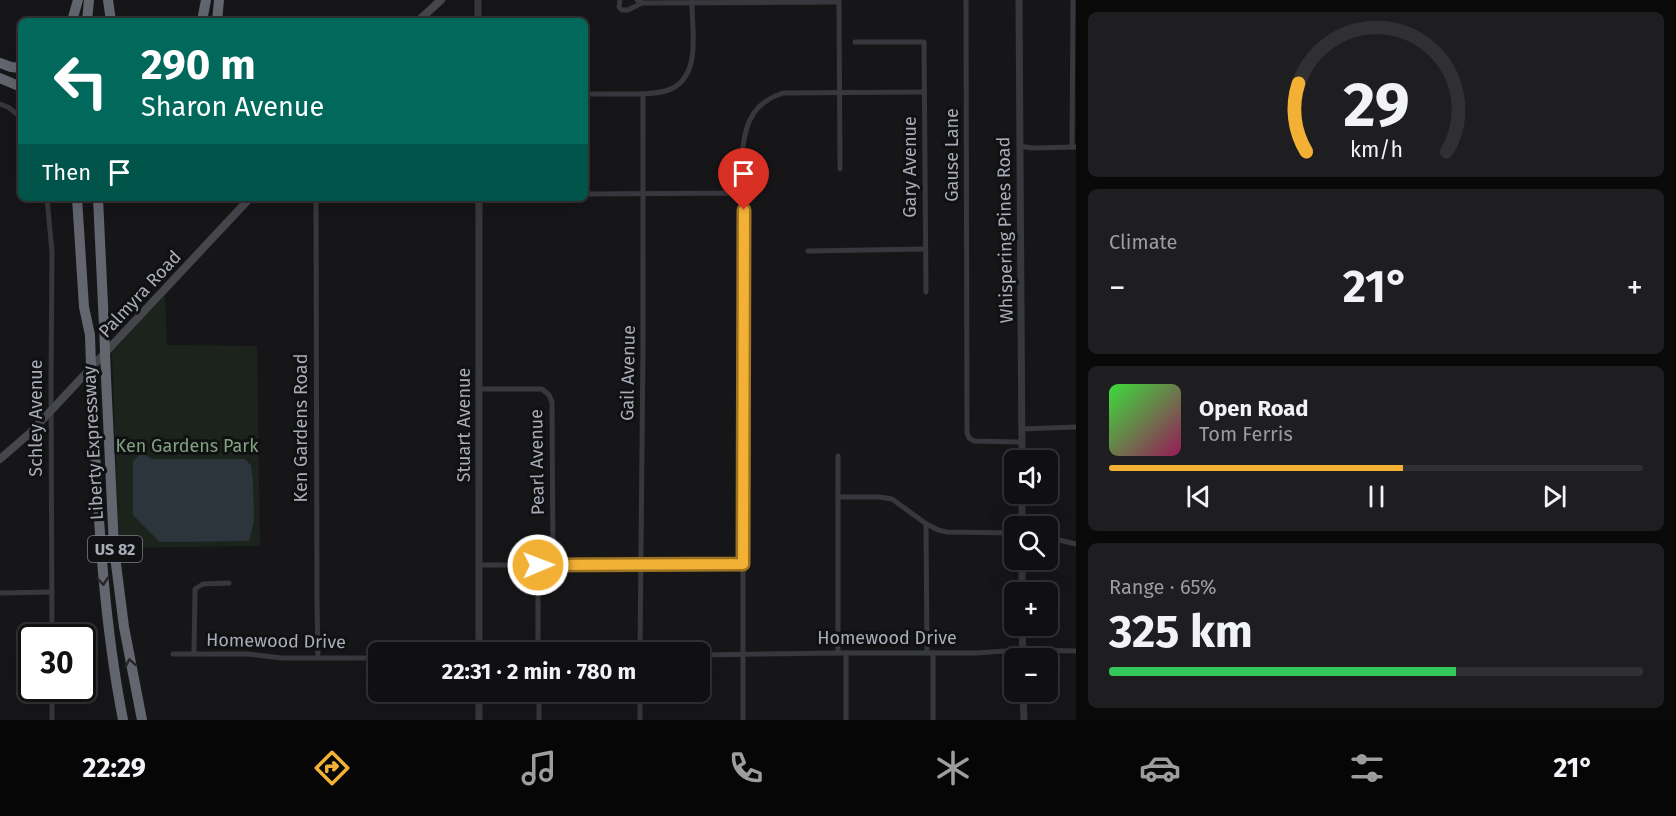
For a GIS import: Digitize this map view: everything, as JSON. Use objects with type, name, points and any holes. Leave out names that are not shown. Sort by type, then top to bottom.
[{"type":"highway","points":[[73,18],[78,0]]},
{"type":"highway","points":[[87,18],[89,0]]},
{"type":"highway","points":[[102,18],[106,0]]},
{"type":"highway","points":[[106,0],[110,18]]},
{"type":"highway","points":[[203,18],[206,0]]},
{"type":"highway","points":[[217,18],[219,0]]},
{"type":"highway","points":[[0,63],[18,68]]},
{"type":"highway","points":[[0,78],[18,86]]},
{"type":"highway","name":"Liberty Expressway","points":[[102,201],[102,284],[114,548],[124,627],[141,720]]},
{"type":"highway","name":"Liberty Expressway","points":[[81,203],[104,591],[112,658],[123,720]]},
{"type":"main road","points":[[421,18],[441,0]]},
{"type":"main road","name":"Palmyra Road","points":[[0,459],[30,432],[247,201]]},
{"type":"street","points":[[478,0],[478,18]]},
{"type":"street","points":[[620,0],[619,7],[622,10],[628,10],[640,1],[839,1],[840,169]]},
{"type":"street","name":"Gause Lane","points":[[966,0],[967,433],[974,441],[1022,442]]},
{"type":"street","name":"Whispering Pines Road","points":[[1019,0],[1022,450]]},
{"type":"street","points":[[1019,146],[1074,147],[1073,0]]},
{"type":"street","points":[[588,94],[643,94],[669,91],[683,79],[692,57],[692,2]]},
{"type":"street","name":"Gary Avenue","points":[[855,42],[924,42],[926,292]]},
{"type":"street","points":[[743,720],[743,147],[746,128],[757,108],[783,93],[924,92]]},
{"type":"street","name":"Gail Avenue","points":[[640,642],[643,94]]},
{"type":"street","points":[[0,104],[18,115]]},
{"type":"street","points":[[588,194],[744,193]]},
{"type":"street","name":"Schley Avenue","points":[[47,201],[52,252],[52,624]]},
{"type":"street","name":"Ken Gardens Road","points":[[316,201],[318,658]]},
{"type":"street","name":"Stuart Avenue","points":[[479,201],[479,642]]},
{"type":"street","points":[[808,251],[925,249]]},
{"type":"street","name":"Pearl Avenue","points":[[479,389],[542,389],[549,395],[552,402],[553,564]]},
{"type":"street","points":[[1021,429],[1076,427]]},
{"type":"street","points":[[838,456],[838,653]]},
{"type":"street","points":[[839,497],[892,499],[926,524],[947,532],[1004,533]]},
{"type":"street","points":[[926,524],[933,720]]},
{"type":"street","points":[[1058,540],[1076,544]]},
{"type":"street","points":[[479,565],[743,564]]},
{"type":"street","points":[[538,565],[538,642]]},
{"type":"street","points":[[194,654],[195,590],[203,584],[229,583]]},
{"type":"street","points":[[0,593],[52,592]]},
{"type":"street","name":"Homewood Drive","points":[[1058,652],[1076,651]]},
{"type":"street","name":"Homewood Drive","points":[[710,656],[838,653],[1004,654]]},
{"type":"street","points":[[846,653],[846,720]]},
{"type":"street","name":"Homewood Drive","points":[[173,654],[368,658]]},
{"type":"street","points":[[52,702],[52,720]]},
{"type":"street","points":[[479,702],[479,720]]},
{"type":"street","points":[[539,702],[539,720]]},
{"type":"street","points":[[640,702],[640,720]]},
{"type":"street","points":[[1023,702],[1024,720]]},
{"type":"green space","name":"Ken Gardens Park","points":[[165,295],[167,345],[257,346],[260,546],[119,548],[112,352]]},
{"type":"shaded area","points":[[142,453],[152,459],[244,459],[251,465],[253,481],[254,521],[249,541],[160,542],[133,515],[133,461]]},
{"type":"route","points":[[538,565],[743,564],[744,210]]}]
